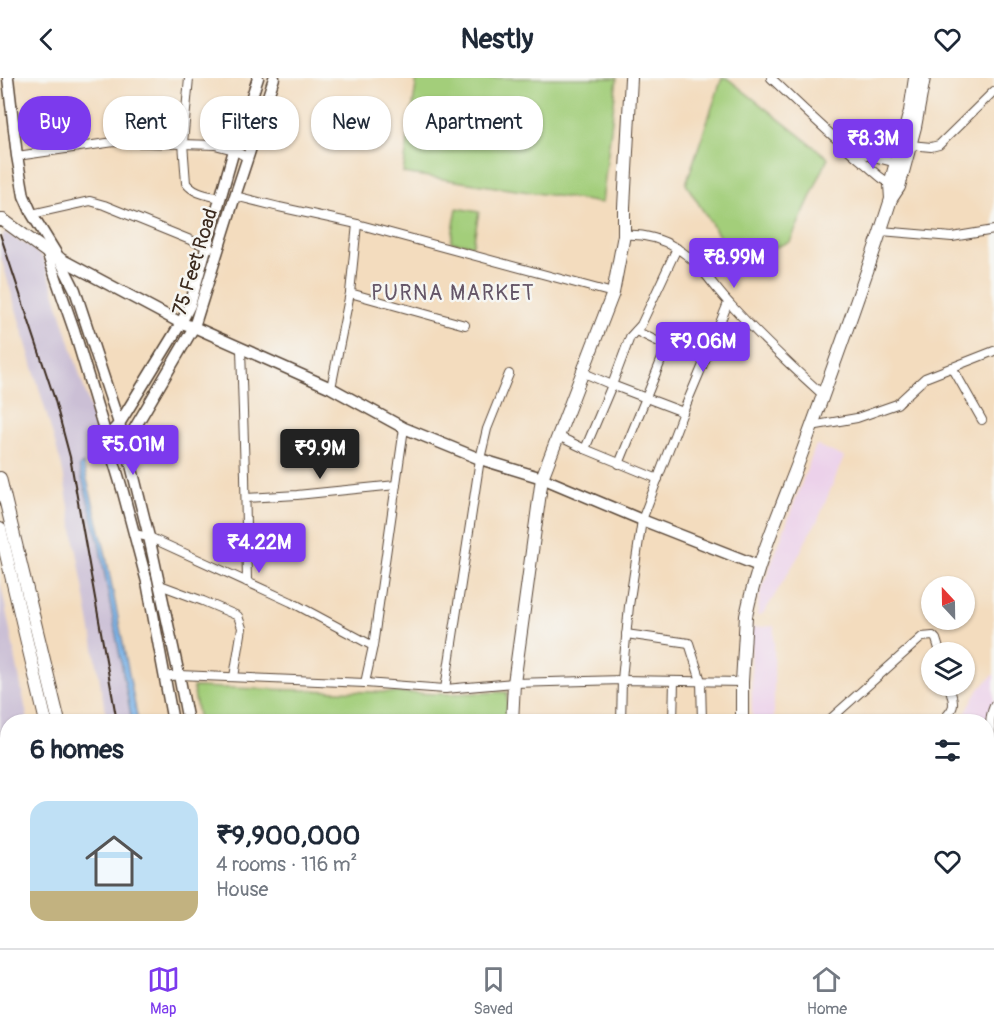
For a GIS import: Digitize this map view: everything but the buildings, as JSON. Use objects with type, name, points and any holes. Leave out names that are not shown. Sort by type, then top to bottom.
[{"type":"main road","points":[[512,714],[514,683],[543,478],[613,293],[624,235],[631,78]]},
{"type":"main road","points":[[742,714],[746,616],[759,566],[891,199],[900,164],[915,78]]},
{"type":"main road","points":[[900,164],[910,145],[915,128],[924,78]]},
{"type":"main road","points":[[1,218],[47,252],[59,258]]},
{"type":"main road","points":[[0,478],[56,714]]},
{"type":"main road","points":[[0,529],[44,714]]},
{"type":"street","points":[[8,78],[24,196],[75,290],[126,446],[160,585],[186,714]]},
{"type":"street","points":[[187,96],[189,78]]},
{"type":"street","name":"75 Feet Road","points":[[252,96],[258,78]]},
{"type":"street","name":"75 Feet Road","points":[[126,446],[194,327],[274,78]]},
{"type":"street","points":[[771,78],[879,178],[894,185]]},
{"type":"street","points":[[910,145],[931,147],[939,145],[994,91]]},
{"type":"street","points":[[17,156],[103,144]]},
{"type":"street","points":[[183,150],[185,178],[189,188],[220,198]]},
{"type":"street","points":[[234,150],[248,158]]},
{"type":"street","name":"75 Feet Road","points":[[107,436],[119,424],[181,323],[190,304],[234,150]]},
{"type":"street","points":[[848,150],[900,164]]},
{"type":"street","points":[[235,196],[357,224],[613,293]]},
{"type":"street","points":[[32,214],[90,201],[218,251]]},
{"type":"street","points":[[331,388],[350,293],[357,224]]},
{"type":"street","points":[[880,231],[952,237],[994,230]]},
{"type":"street","points":[[624,235],[638,234],[677,248],[699,267],[728,303],[772,348],[822,394]]},
{"type":"street","points":[[48,239],[47,252],[107,436],[147,582],[171,714]]},
{"type":"street","points":[[585,449],[630,337],[641,325],[677,248]]},
{"type":"street","points":[[59,258],[181,323],[331,388],[404,428],[480,459],[543,478],[759,566]]},
{"type":"street","points":[[350,293],[465,325]]},
{"type":"street","points":[[621,714],[626,634],[642,520],[682,412],[728,303]]},
{"type":"street","points":[[636,331],[667,346],[705,360]]},
{"type":"street","points":[[619,464],[667,346]]},
{"type":"street","points":[[241,349],[247,582]]},
{"type":"street","points":[[811,426],[856,418],[897,404],[925,378],[994,351]]},
{"type":"street","points":[[952,367],[982,420]]},
{"type":"street","points":[[584,373],[682,412]]},
{"type":"street","points":[[445,689],[480,459],[487,429],[509,374]]},
{"type":"street","points":[[365,683],[373,646],[404,428]]},
{"type":"street","points":[[558,436],[658,479]]},
{"type":"street","points":[[113,457],[126,446]]},
{"type":"street","points":[[246,498],[396,484]]},
{"type":"street","points":[[134,534],[149,537],[247,582],[373,646]]},
{"type":"street","points":[[160,585],[238,616],[242,628],[234,677]]},
{"type":"street","points":[[626,634],[689,643],[701,681],[702,714]]},
{"type":"street","points":[[839,714],[922,637],[933,636],[937,642]]},
{"type":"street","points":[[164,677],[179,675],[234,677],[445,689],[514,683],[622,680],[742,682]]},
{"type":"street","points":[[673,714],[674,681]]},
{"type":"street","points":[[949,714],[953,707],[951,696]]},
{"type":"shaded area","points":[[4,232],[31,247],[44,259],[105,456],[79,466],[99,543],[131,714],[106,714],[62,467],[0,254]]},
{"type":"shaded area","points":[[816,445],[844,457],[818,520],[799,555],[764,613],[757,616],[760,594]]},
{"type":"shaded area","points":[[0,580],[27,714],[0,714]]},
{"type":"shaded area","points":[[774,626],[774,714],[752,714],[751,628]]},
{"type":"shaded area","points":[[994,674],[994,714],[965,714],[979,689]]},
{"type":"green space","points":[[417,78],[617,78],[602,203],[403,173],[406,150],[543,150],[543,96],[414,96]]},
{"type":"green space","points":[[722,78],[727,78],[828,158],[790,242],[735,261],[686,184]]},
{"type":"green space","points":[[457,208],[479,212],[473,245],[451,242]]},
{"type":"green space","points":[[193,687],[443,694],[507,692],[507,714],[198,714]]},
{"type":"water","points":[[83,464],[105,551],[137,714],[131,714],[99,543],[79,466]]},
{"type":"railway","points":[[0,234],[54,397],[70,457],[116,714]]},
{"type":"district","name":"PURNA MARKET","points":[[453,293]]}]
